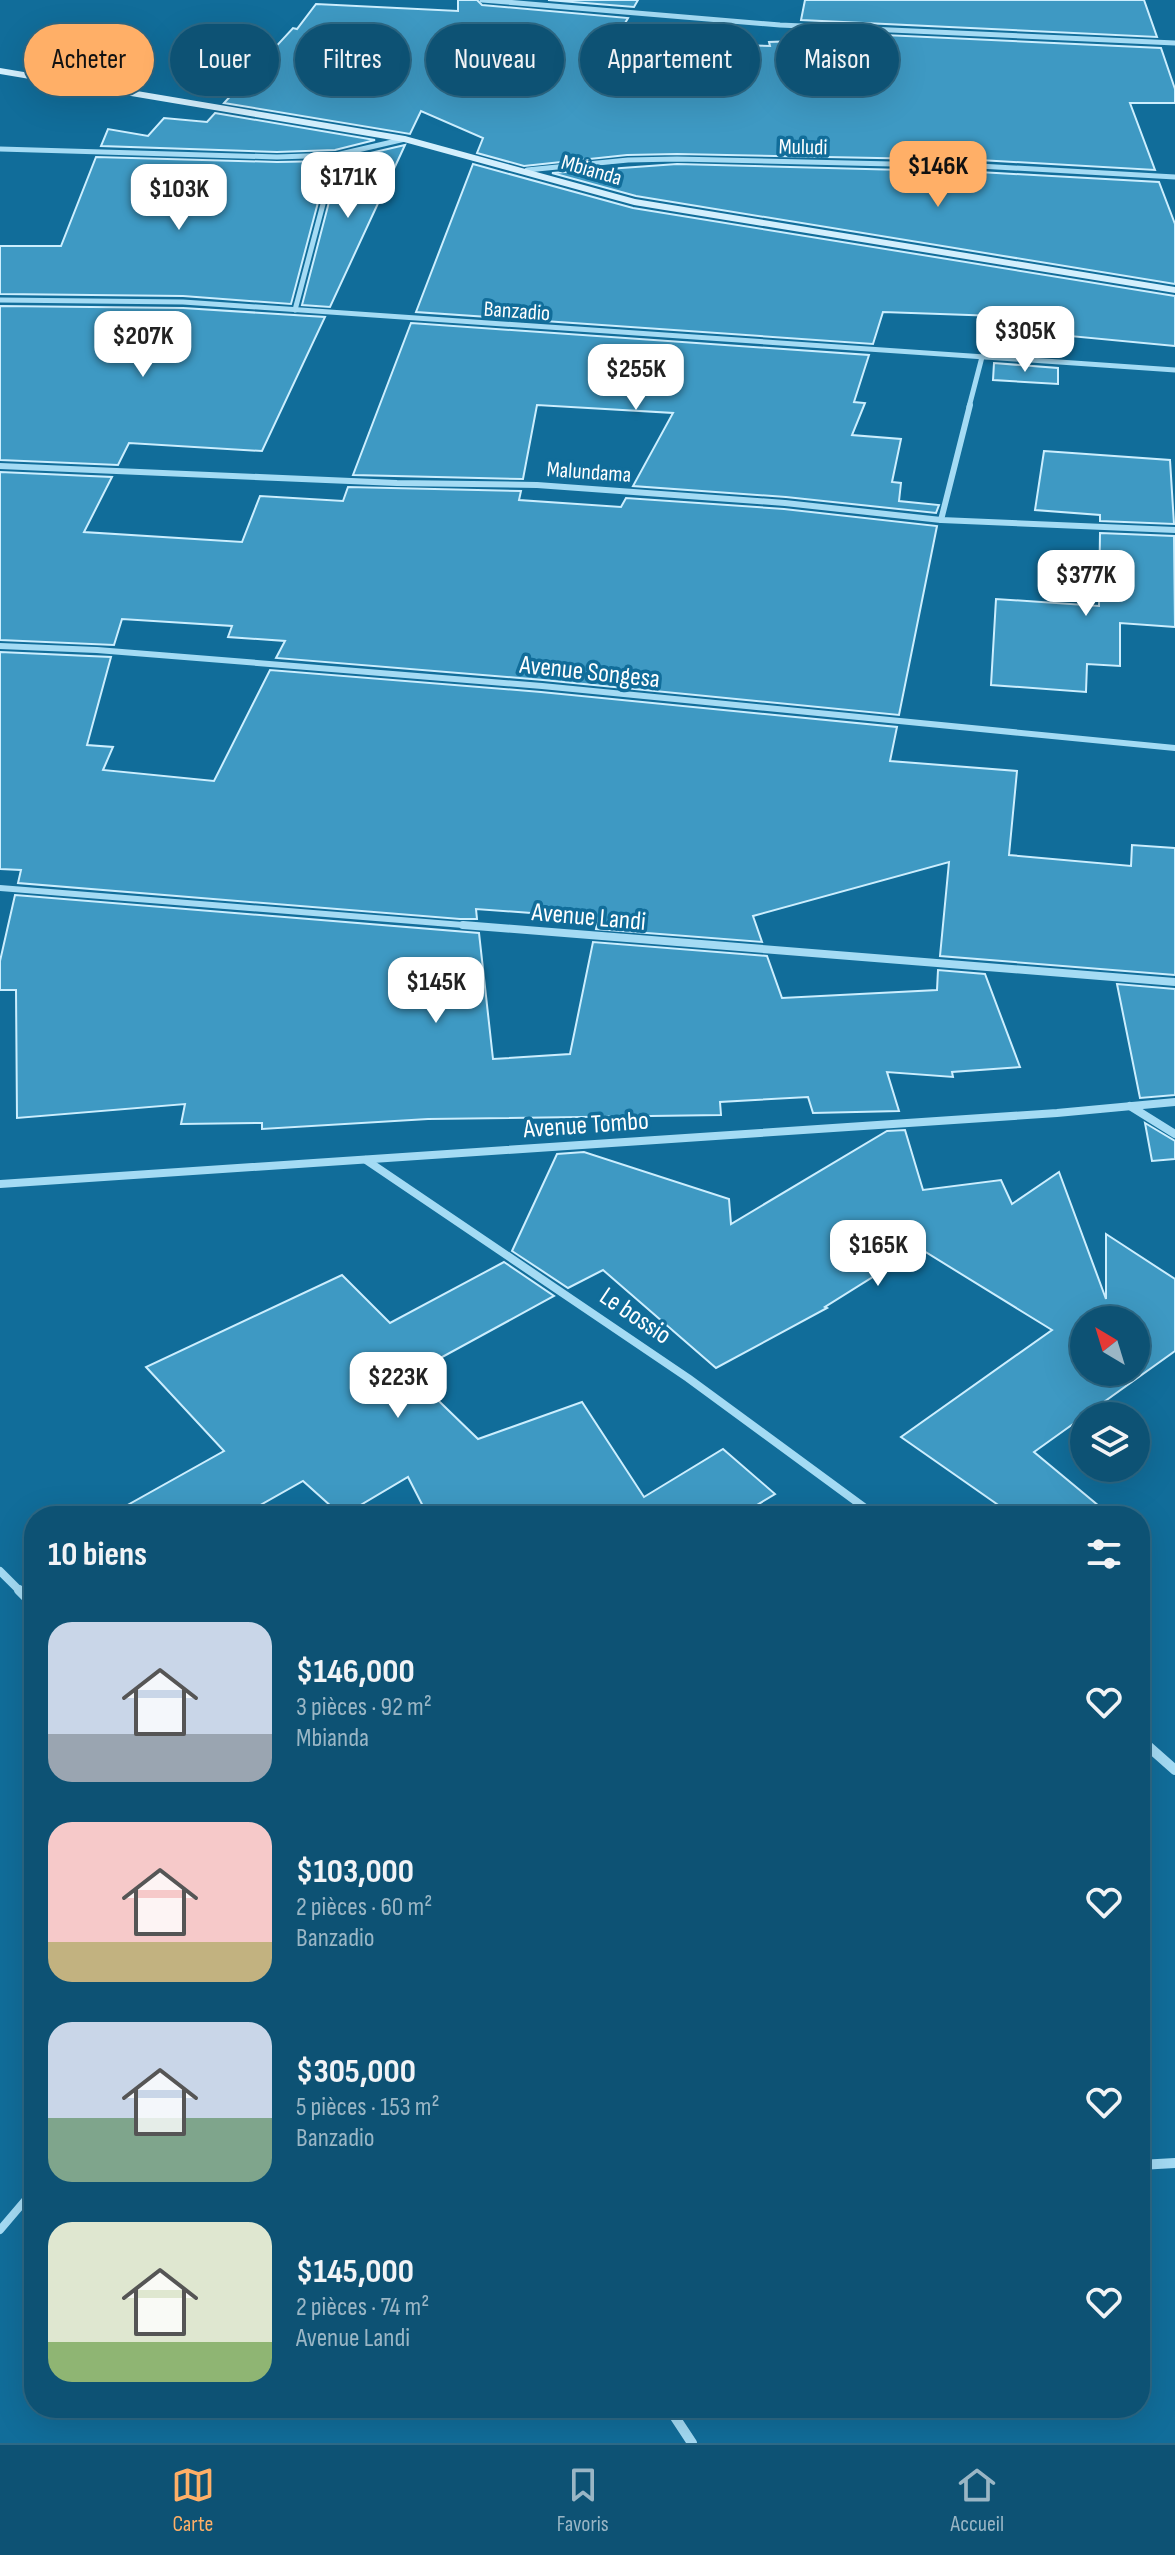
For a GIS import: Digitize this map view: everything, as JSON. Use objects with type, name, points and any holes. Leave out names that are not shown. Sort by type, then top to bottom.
[{"type":"street","points":[[482,0],[780,25],[1175,43]]},
{"type":"street","name":"Mbianda","points":[[0,71],[405,139],[527,170],[634,202],[1175,290]]},
{"type":"street","points":[[0,149],[277,157],[336,155],[405,139]]},
{"type":"street","points":[[295,310],[336,155]]},
{"type":"street","name":"Muludi","points":[[527,170],[628,160],[677,159],[979,166],[1175,177]]},
{"type":"street","name":"Banzadio","points":[[0,300],[183,302],[1175,370]]},
{"type":"street","points":[[941,520],[982,357]]},
{"type":"street","name":"Malundama","points":[[0,466],[397,483],[537,485],[785,503],[941,520],[1175,530]]},
{"type":"street","name":"Avenue Songesa","points":[[0,646],[97,650],[542,686],[1175,748]]},
{"type":"street","name":"Avenue Landi","points":[[0,888],[1175,982]]},
{"type":"street","name":"Avenue Tombo","points":[[0,1184],[1175,1102]]},
{"type":"street","points":[[1130,1106],[1175,1134]]},
{"type":"street","name":"Le bossio","points":[[365,1159],[634,1339],[781,1443],[863,1506]]},
{"type":"street","points":[[0,1571],[24,1595]]},
{"type":"street","points":[[1150,1748],[1175,1770]]},
{"type":"street","points":[[1150,2164],[1175,2163]]},
{"type":"street","points":[[676,2418],[692,2443]]},
{"type":"lane","points":[[0,2230],[24,2202]]},
{"type":"building","points":[[458,0],[477,0],[482,5],[628,18],[624,24],[580,24],[580,96],[760,96],[760,46],[770,46],[769,42],[776,42],[776,96],[899,96],[899,36],[1161,48],[1175,89],[1175,103],[1130,103],[1155,170],[979,160],[677,154],[627,155],[524,166],[477,153],[483,138],[421,111],[410,134],[224,103],[230,96],[279,96],[279,43],[293,28],[295,96],[410,96],[410,24],[301,24],[316,4],[458,11]]},
{"type":"building","points":[[548,0],[638,0],[634,7]]},
{"type":"building","points":[[805,0],[1144,0],[1157,37],[899,24],[801,20]]},
{"type":"building","points":[[215,113],[375,140],[335,150],[277,152],[101,146],[108,129],[148,136],[164,118],[207,122]]},
{"type":"building","points":[[405,145],[330,307],[302,305],[340,160]]},
{"type":"building","points":[[96,157],[329,161],[291,304],[183,296],[0,294],[0,246],[61,246]]},
{"type":"building","points":[[473,164],[633,208],[1175,296],[1175,346],[1060,335],[1059,357],[995,352],[997,316],[883,312],[873,344],[416,312]]},
{"type":"building","points":[[677,164],[979,172],[1159,182],[1175,224],[1175,284],[636,196],[552,173]]},
{"type":"building","points":[[0,306],[183,308],[325,317],[262,451],[129,443],[118,465],[0,460]]},
{"type":"building","points":[[411,323],[869,355],[854,402],[865,403],[852,435],[901,439],[892,482],[901,483],[899,501],[939,505],[936,513],[786,497],[633,486],[673,413],[537,405],[523,479],[353,475]]},
{"type":"building","points":[[994,363],[1058,368],[1058,384],[993,380]]},
{"type":"building","points":[[1044,451],[1170,460],[1174,524],[1100,521],[1100,515],[1035,510]]},
{"type":"building","points":[[0,472],[112,477],[84,532],[242,542],[260,496],[343,501],[348,487],[521,491],[519,500],[621,507],[626,498],[784,509],[937,526],[899,715],[543,680],[276,658],[285,641],[228,637],[232,626],[122,619],[114,645],[0,640]]},
{"type":"building","points":[[1100,533],[1174,536],[1175,627],[1120,623],[1120,666],[1087,664],[1086,692],[991,685],[996,599],[1099,606]]},
{"type":"building","points":[[0,652],[111,657],[87,745],[113,747],[103,770],[214,781],[270,670],[541,692],[897,727],[890,761],[1017,771],[1009,855],[1131,866],[1132,845],[1175,848],[1175,975],[940,956],[949,862],[753,916],[762,942],[596,929],[598,918],[476,909],[477,919],[460,919],[18,883],[21,870],[0,869]]},
{"type":"building","points":[[15,895],[479,933],[493,1059],[570,1054],[593,942],[767,956],[782,998],[937,990],[938,970],[985,974],[1020,1067],[952,1072],[953,1077],[887,1072],[899,1111],[813,1113],[808,1097],[720,1102],[721,1115],[428,1119],[262,1129],[262,1123],[181,1124],[185,1104],[17,1118],[16,990],[0,990],[0,961]]},
{"type":"building","points":[[1117,984],[1175,989],[1175,1095],[1140,1098]]},
{"type":"building","points":[[1145,1123],[1175,1141],[1175,1159],[1152,1161]]},
{"type":"building","points":[[905,1130],[923,1190],[1001,1180],[1012,1204],[1059,1172],[1106,1299],[1106,1234],[1175,1279],[1175,1351],[1150,1369],[1150,1306],[1070,1306],[1070,1386],[1126,1386],[1104,1402],[1070,1402],[1070,1426],[1034,1452],[1099,1506],[1000,1506],[901,1437],[1052,1330],[919,1248],[827,1308],[716,1368],[603,1270],[568,1288],[512,1251],[557,1154],[584,1152],[729,1199],[731,1224],[887,1131]]},
{"type":"building","points":[[504,1262],[554,1296],[411,1374],[478,1439],[582,1402],[644,1497],[723,1449],[775,1494],[755,1506],[423,1506],[408,1477],[359,1506],[331,1506],[303,1481],[259,1506],[126,1506],[224,1451],[146,1367],[342,1275],[390,1323]]}]
